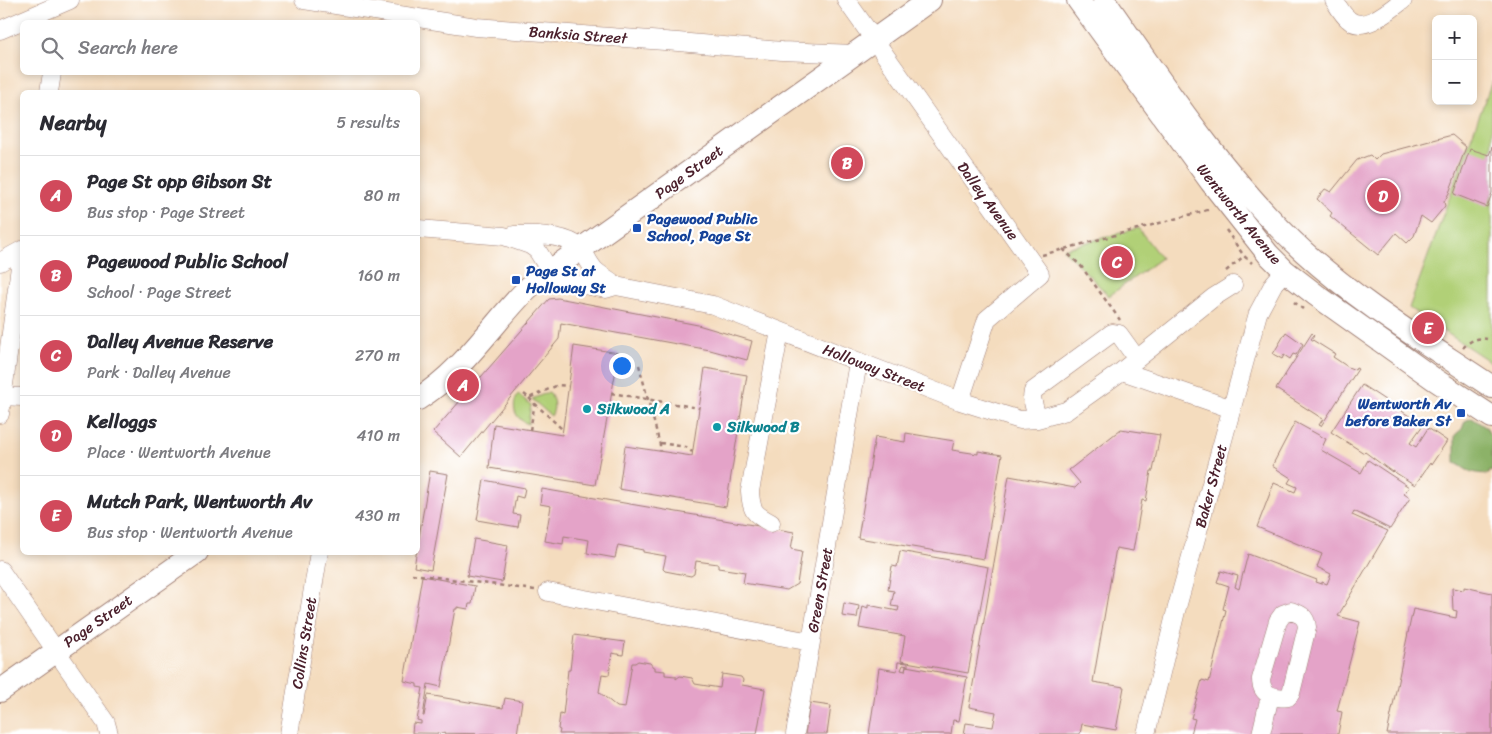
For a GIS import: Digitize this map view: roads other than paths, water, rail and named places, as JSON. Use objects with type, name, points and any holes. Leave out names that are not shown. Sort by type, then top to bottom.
[{"type":"main road","name":"Page Street","points":[[420,399],[446,379],[484,340],[527,290],[550,271],[930,0]]},
{"type":"main road","name":"Wentworth Avenue","points":[[1078,0],[1211,182],[1268,254],[1285,271],[1316,295],[1492,417]]},
{"type":"main road","name":"Wentworth Avenue","points":[[1104,0],[1221,161],[1261,209],[1304,252],[1358,298],[1492,387]]},
{"type":"main road","name":"Baker Street","points":[[1285,271],[1304,252]]},
{"type":"main road","name":"Page Street","points":[[0,691],[193,555]]},
{"type":"street","points":[[23,20],[70,0]]},
{"type":"street","name":"Banksia Street","points":[[304,0],[476,27],[782,52],[854,54]]},
{"type":"street","name":"Dalley Avenue","points":[[846,0],[1040,274],[987,319],[960,401]]},
{"type":"street","points":[[1334,0],[1348,20],[1358,24],[1368,24],[1403,0]]},
{"type":"street","points":[[0,30],[20,21]]},
{"type":"street","points":[[49,90],[52,75]]},
{"type":"street","name":"Holloway Street","points":[[420,229],[504,236],[524,234],[568,239],[581,248],[595,271],[609,279],[616,286]]},
{"type":"street","name":"Holloway Street","points":[[504,236],[530,245],[538,250],[550,271],[560,281],[606,289],[616,286],[713,305],[960,401],[1020,420],[1037,419],[1066,411],[1122,371],[1214,297],[1228,280]]},
{"type":"street","points":[[0,262],[20,252]]},
{"type":"street","points":[[0,414],[20,266]]},
{"type":"street","name":"Baker Street","points":[[1146,734],[1176,612],[1258,313],[1274,283],[1285,271]]},
{"type":"street","points":[[771,523],[757,516],[751,505],[750,492],[780,331]]},
{"type":"street","points":[[1037,419],[1032,398],[1034,391],[1112,333],[1119,334],[1137,359]]},
{"type":"street","name":"Green Street","points":[[548,592],[811,642],[858,362]]},
{"type":"street","points":[[1122,371],[1232,409]]},
{"type":"street","points":[[2,396],[20,397]]},
{"type":"street","name":"Collins Street","points":[[289,734],[319,555]]},
{"type":"street","points":[[0,570],[106,723],[109,734]]},
{"type":"street","points":[[795,734],[811,642]]},
{"type":"street","points":[[1261,734],[1270,696]]},
{"type":"place","name":"Pagewood Public School","points":[[847,163]]},
{"type":"place","name":"Kelloggs","points":[[1383,196]]},
{"type":"place","name":"Pagewood Public School, Page St","points":[[637,228]]},
{"type":"place","name":"Dalley Avenue Reserve","points":[[1117,262]]},
{"type":"place","name":"Page St at Holloway St","points":[[516,280]]},
{"type":"place","name":"Mutch Park, Wentworth Av","points":[[1428,328]]},
{"type":"place","name":"Page St opp Gibson St","points":[[463,385]]},
{"type":"place","name":"Silkwood A","points":[[587,409]]},
{"type":"place","name":"Wentworth Av before Baker St","points":[[1461,413]]},
{"type":"place","name":"Silkwood B","points":[[717,427]]}]
